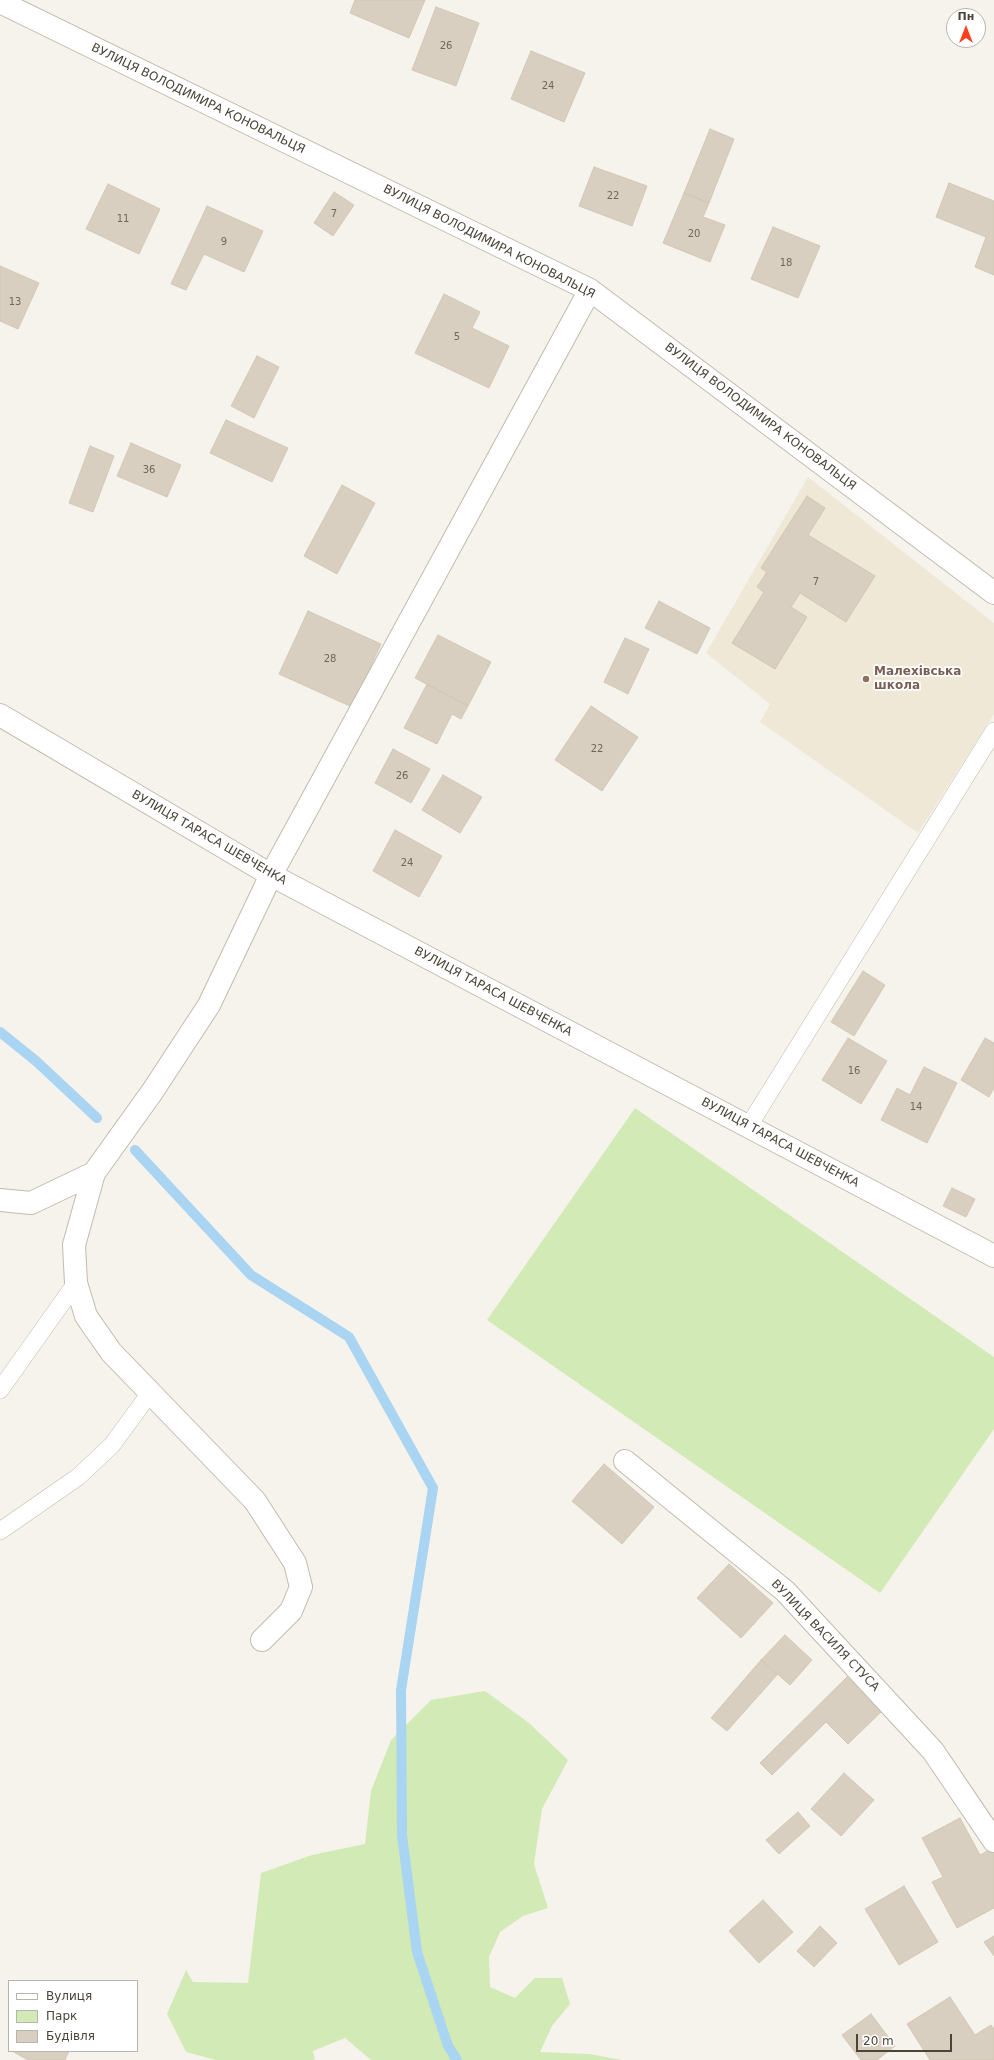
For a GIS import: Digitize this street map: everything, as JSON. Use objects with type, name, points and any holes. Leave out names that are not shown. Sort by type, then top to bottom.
[{"type":"street","name":"ВУЛИЦЯ ВОЛОДИМИРА КОНОВАЛЬЦЯ","points":[[0,2],[590,290],[994,593]]},
{"type":"street","points":[[262,1640],[291,1611],[300,1587],[295,1563],[255,1501],[111,1352],[86,1316],[76,1283],[74,1245],[94,1173],[152,1092],[209,1005],[271,875],[590,290]]},
{"type":"street","name":"ВУЛИЦЯ ТАРАСА ШЕВЧЕНКА","points":[[0,715],[271,875],[994,1256]]},
{"type":"street","points":[[0,1200],[31,1202],[94,1173]]},
{"type":"street","name":"ВУЛИЦЯ ВАСИЛЯ СТУСА","points":[[625,1461],[785,1592],[933,1751],[994,1841]]},
{"type":"lane","points":[[748,1127],[994,731]]},
{"type":"lane","points":[[0,1390],[76,1283]]},
{"type":"lane","points":[[0,1530],[78,1477],[112,1444],[150,1393]]},
{"type":"shaded area","name":"Малехівська школа","points":[[808,477],[994,623],[994,714],[918,833],[760,722],[770,704],[706,653]]},
{"type":"green space","points":[[635,1108],[994,1357],[994,1429],[880,1593],[487,1320]]},
{"type":"green space","points":[[485,1691],[529,1723],[568,1760],[542,1809],[534,1864],[548,1908],[523,1916],[500,1932],[489,1957],[490,1987],[515,1998],[535,1978],[562,1978],[570,2004],[552,2026],[540,2052],[589,2054],[622,2060],[371,2060],[345,2038],[313,2051],[315,2060],[216,2060],[186,2052],[167,2014],[186,1970],[193,1982],[248,1983],[261,1873],[312,1855],[365,1844],[371,1791],[391,1740],[431,1700]]},
{"type":"building","points":[[355,0],[425,0],[409,38],[350,13]]},
{"type":"building","points":[[436,7],[479,23],[456,86],[412,70]]},
{"type":"building","points":[[531,51],[585,73],[564,122],[511,99]]},
{"type":"building","points":[[710,129],[734,139],[709,203],[684,193]]},
{"type":"building","points":[[594,167],[647,186],[632,226],[579,206]]},
{"type":"building","points":[[949,183],[994,201],[994,275],[975,267],[986,237],[936,217]]},
{"type":"building","points":[[108,184],[160,209],[139,254],[86,229]]},
{"type":"building","points":[[334,192],[354,205],[333,236],[314,223]]},
{"type":"building","points":[[684,193],[709,203],[703,217],[725,225],[710,262],[663,243]]},
{"type":"building","points":[[207,206],[263,231],[244,272],[204,254],[186,290],[171,284]]},
{"type":"building","points":[[773,227],[820,246],[798,298],[751,279]]},
{"type":"building","points":[[0,266],[39,283],[18,329],[0,321]]},
{"type":"building","points":[[444,294],[480,312],[472,328],[509,346],[489,388],[415,353]]},
{"type":"building","points":[[257,356],[279,367],[254,418],[231,406]]},
{"type":"building","points":[[226,420],[288,448],[272,482],[210,453]]},
{"type":"building","points":[[131,443],[181,465],[167,497],[117,476]]},
{"type":"building","points":[[90,446],[114,456],[93,512],[69,503]]},
{"type":"building","points":[[342,485],[375,503],[337,574],[304,556]]},
{"type":"building","points":[[807,496],[825,508],[808,535],[875,576],[846,622],[800,593],[791,607],[807,617],[775,669],[732,643],[764,592],[757,587],[767,572],[761,568]]},
{"type":"building","points":[[659,601],[710,628],[697,654],[645,628]]},
{"type":"building","points":[[308,611],[381,644],[352,707],[279,674]]},
{"type":"building","points":[[438,635],[491,662],[468,706],[415,678]]},
{"type":"building","points":[[625,638],[649,649],[628,694],[604,682]]},
{"type":"building","points":[[427,684],[468,706],[461,719],[452,714],[437,744],[404,728]]},
{"type":"building","points":[[591,706],[638,737],[602,791],[555,760]]},
{"type":"building","points":[[393,749],[430,769],[411,803],[375,783]]},
{"type":"building","points":[[443,775],[482,797],[460,833],[422,810]]},
{"type":"building","points":[[395,830],[442,856],[419,897],[373,871]]},
{"type":"building","points":[[863,971],[885,985],[854,1036],[831,1022]]},
{"type":"building","points":[[848,1038],[887,1061],[861,1104],[822,1080]]},
{"type":"building","points":[[985,1038],[994,1043],[994,1088],[989,1097],[961,1080]]},
{"type":"building","points":[[924,1067],[957,1083],[927,1143],[881,1120],[897,1088],[910,1095]]},
{"type":"building","points":[[952,1188],[975,1199],[966,1217],[943,1206]]},
{"type":"building","points":[[604,1464],[654,1507],[622,1544],[572,1501]]},
{"type":"building","points":[[729,1564],[773,1603],[741,1638],[697,1598]]},
{"type":"building","points":[[785,1635],[812,1660],[790,1685],[761,1660]]},
{"type":"building","points":[[761,1660],[777,1675],[727,1731],[711,1718]]},
{"type":"building","points":[[847,1677],[881,1712],[848,1744],[826,1722],[772,1775],[760,1763]]},
{"type":"building","points":[[844,1773],[874,1800],[841,1836],[811,1809]]},
{"type":"building","points":[[798,1812],[810,1826],[779,1854],[766,1840]]},
{"type":"building","points":[[960,1818],[980,1855],[991,1849],[994,1855],[994,1908],[957,1928],[932,1882],[943,1877],[922,1838]]},
{"type":"building","points":[[904,1886],[938,1942],[899,1965],[865,1909]]},
{"type":"building","points":[[763,1900],[793,1932],[759,1963],[729,1931]]},
{"type":"building","points":[[820,1926],[837,1943],[814,1967],[797,1951]]},
{"type":"building","points":[[994,1936],[994,1956],[984,1942]]},
{"type":"building","points":[[950,1997],[975,2035],[991,2025],[994,2029],[994,2060],[930,2060],[907,2024]]},
{"type":"building","points":[[871,2014],[895,2046],[877,2060],[861,2060],[842,2035]]},
{"type":"building","points":[[14,2052],[69,2052],[65,2060],[28,2060]]},
{"type":"waterway","points":[[0,1032],[36,1061],[97,1118]]},
{"type":"waterway","points":[[135,1150],[251,1275],[349,1337],[433,1488],[401,1690],[402,1835],[417,1952],[448,2046],[457,2060]]},
{"type":"place","name":"Малехівська школа","points":[[866,679]]}]
